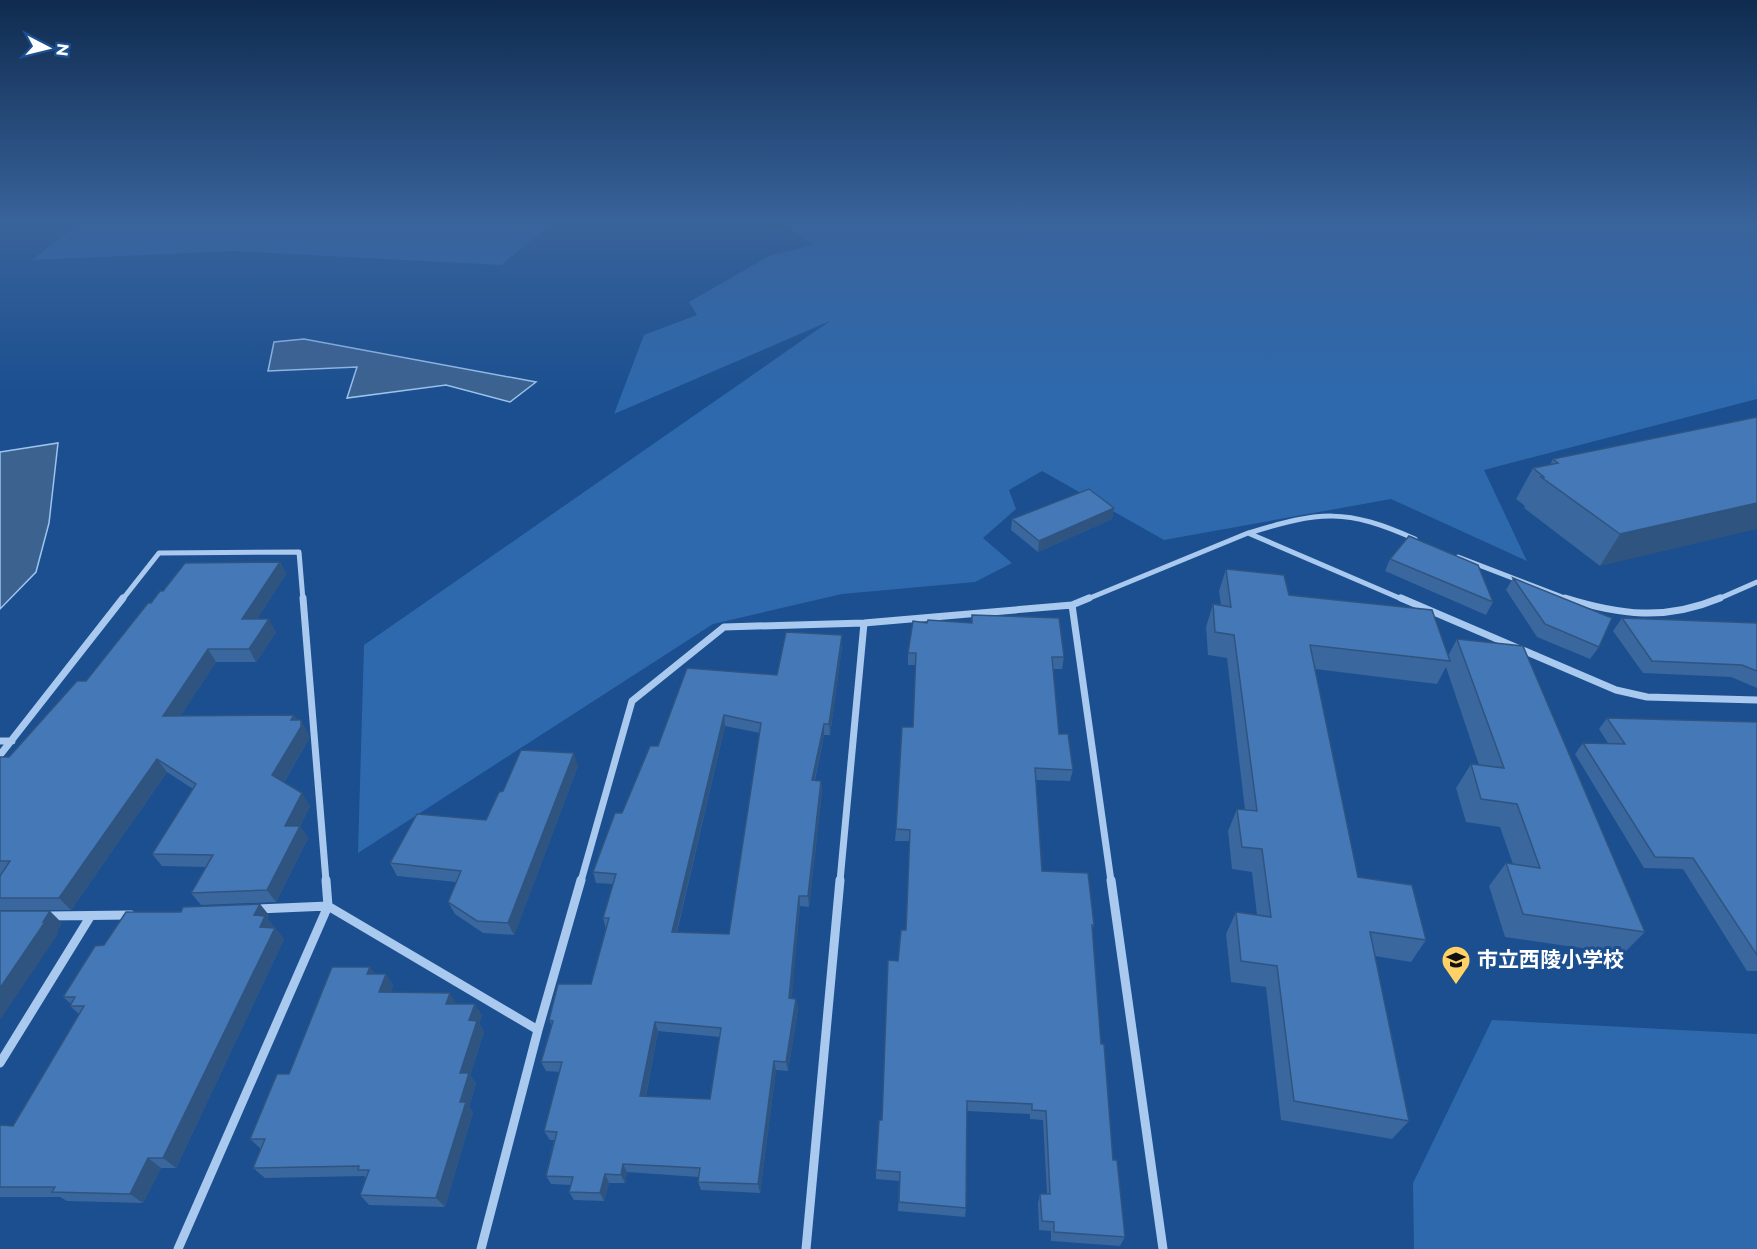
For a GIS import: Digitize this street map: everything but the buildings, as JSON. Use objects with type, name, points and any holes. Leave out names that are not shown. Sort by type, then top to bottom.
[{"type":"street","points":[[481,1249],[538,1030],[632,701],[724,627],[864,623],[1072,605],[1248,533],[1278,524],[1316,517],[1346,515],[1372,521],[1420,542]]},
{"type":"street","points":[[1248,533],[1616,690],[1647,697],[1757,700]]},
{"type":"street","points":[[0,755],[159,553],[299,552],[328,906],[178,1249]]},
{"type":"street","points":[[1450,554],[1587,606],[1617,613],[1653,615],[1681,612],[1757,582]]},
{"type":"street","points":[[1072,605],[1163,1249]]},
{"type":"street","points":[[806,1249],[864,623]]},
{"type":"street","points":[[0,741],[12,741]]},
{"type":"street","points":[[244,910],[328,906],[538,1030]]},
{"type":"street","points":[[34,916],[137,915]]},
{"type":"street","points":[[0,1063],[90,917]]},
{"type":"shaded area","points":[[730,278],[1757,278],[1757,399],[1484,470],[1527,561],[1391,499],[1164,540],[1042,471],[1009,490],[1016,509],[983,538],[1012,563],[975,582],[842,594],[713,624],[358,853],[364,645],[830,321],[614,414],[644,335],[697,315],[689,302]]},
{"type":"shaded area","points":[[304,339],[536,382],[510,402],[446,385],[347,398],[357,367],[268,371],[274,342]]},
{"type":"shaded area","points":[[58,443],[49,523],[36,572],[0,609],[0,452]]},
{"type":"shaded area","points":[[1492,1020],[1757,1034],[1757,1249],[1414,1249],[1413,1183]]},
{"type":"place","name":"市立西陵小学校","points":[[1456,986]]}]
